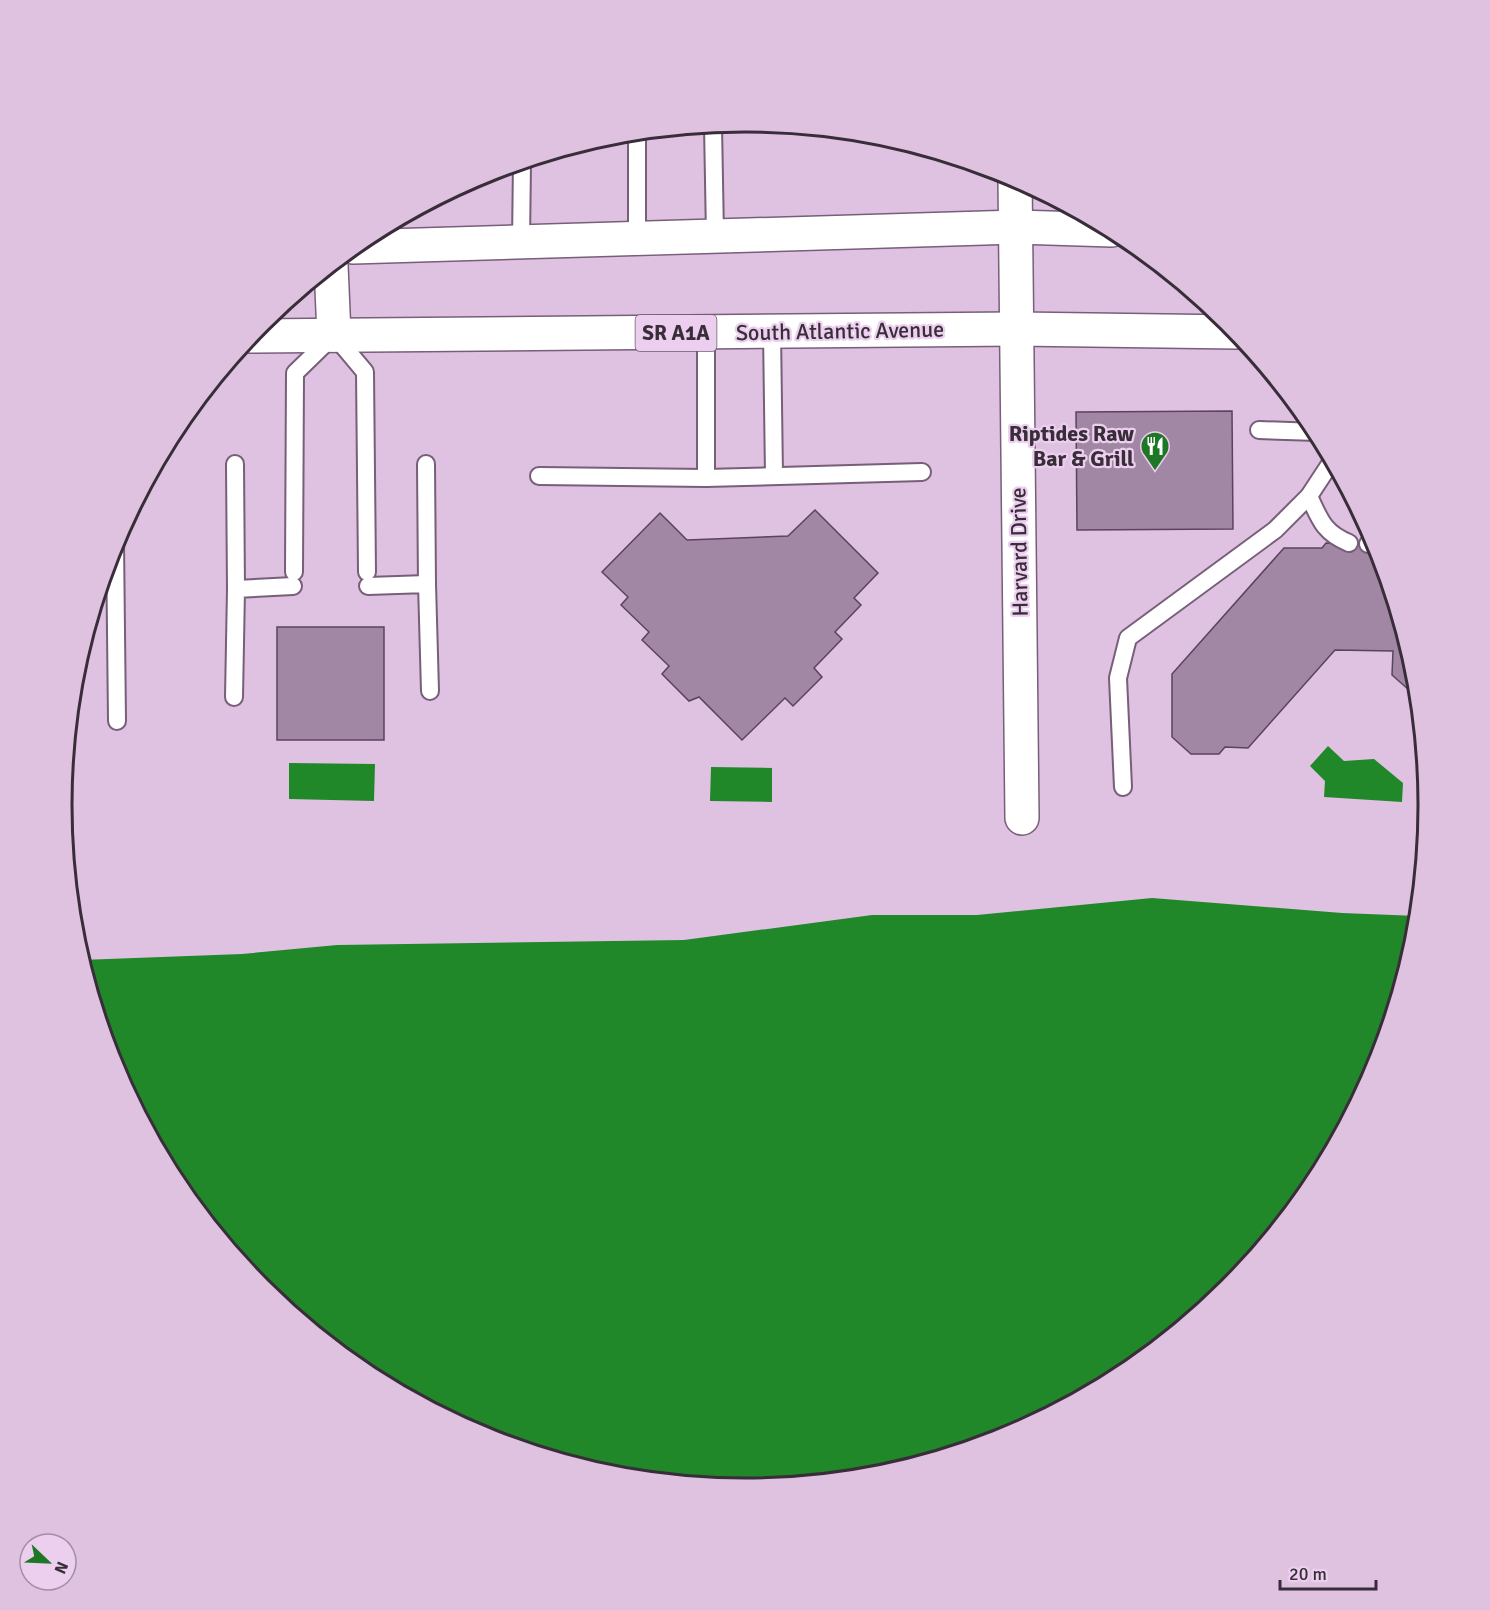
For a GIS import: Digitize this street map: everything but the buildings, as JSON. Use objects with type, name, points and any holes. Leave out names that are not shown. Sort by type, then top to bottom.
[{"type":"main road","name":"Harvard Drive","points":[[1015,189],[1022,818]]},
{"type":"main road","points":[[369,247],[1017,227],[1094,229]]},
{"type":"main road","points":[[331,274],[334,335]]},
{"type":"main road","name":"South Atlantic Avenue","points":[[334,335],[1017,329],[1224,332]]},
{"type":"main road","name":"SR A1A","points":[[263,336],[334,335]]},
{"type":"lane","points":[[713,133],[715,236]]},
{"type":"lane","points":[[637,141],[637,238]]},
{"type":"lane","points":[[521,242],[522,171]]},
{"type":"lane","points":[[772,332],[774,476]]},
{"type":"lane","points":[[706,333],[706,478]]},
{"type":"lane","points":[[236,589],[294,579],[295,373],[334,335],[365,372],[368,579],[427,584]]},
{"type":"lane","points":[[1259,430],[1305,432]]},
{"type":"lane","points":[[234,698],[235,464]]},
{"type":"lane","points":[[426,464],[430,690]]},
{"type":"lane","points":[[1123,787],[1118,678],[1128,638],[1275,530],[1309,496],[1328,468]]},
{"type":"lane","points":[[539,476],[706,478],[922,472]]},
{"type":"lane","points":[[1309,496],[1319,519],[1332,536],[1349,543]]},
{"type":"lane","points":[[115,569],[117,721]]},
{"type":"shaded area","points":[[1328,746],[1344,761],[1374,759],[1403,783],[1402,802],[1324,797],[1325,781],[1310,766]]},
{"type":"shaded area","points":[[289,763],[375,764],[374,801],[289,799]]},
{"type":"shaded area","points":[[711,767],[772,768],[772,802],[710,801]]},
{"type":"shaded area","points":[[1152,898],[1342,913],[1408,916],[1395,979],[1382,1021],[1367,1063],[1328,1142],[1279,1215],[1221,1281],[1189,1311],[1119,1365],[1043,1409],[1003,1427],[919,1455],[876,1465],[789,1477],[701,1477],[614,1465],[571,1455],[487,1427],[447,1409],[371,1365],[335,1339],[269,1281],[239,1249],[185,1179],[141,1103],[123,1063],[90,960],[242,954],[337,945],[684,940],[872,915],[977,915]]},
{"type":"place","name":"Riptides Raw Bar & Grill","points":[[1155,472]]}]
